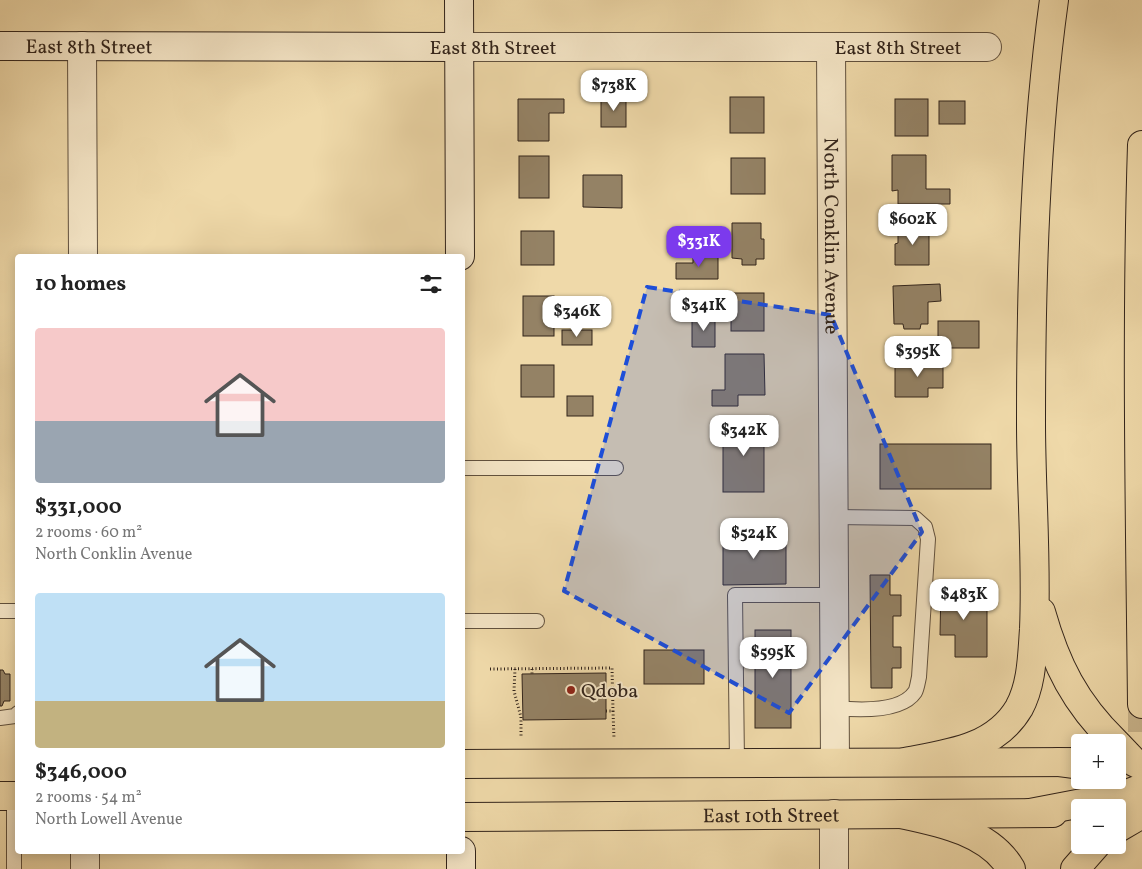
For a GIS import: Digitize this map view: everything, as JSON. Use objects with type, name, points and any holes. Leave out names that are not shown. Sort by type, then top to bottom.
[{"type":"main road","points":[[905,762],[949,754],[993,737],[1008,723],[1019,708],[1027,688],[1031,668],[1036,594],[1031,424],[1033,303],[1042,118],[1054,0]]},
{"type":"main road","points":[[1142,145],[1139,234],[1142,704]]},
{"type":"main road","points":[[1036,594],[1049,641],[1074,694],[1091,718],[1107,734]]},
{"type":"main road","points":[[465,764],[1071,763]]},
{"type":"main road","points":[[1030,813],[1124,795],[1132,768]]},
{"type":"main road","name":"East 10th Street","points":[[465,817],[1071,813]]},
{"type":"main road","points":[[1126,813],[1142,813]]},
{"type":"main road","points":[[1126,823],[1142,813]]},
{"type":"main road","points":[[900,814],[926,819],[969,834],[985,842],[1000,854],[1011,869]]},
{"type":"main road","points":[[1075,869],[1088,854]]},
{"type":"street","points":[[459,0],[460,254]]},
{"type":"street","name":"East 8th Street","points":[[0,46],[987,47]]},
{"type":"street","points":[[82,46],[83,254]]},
{"type":"street","name":"North Conklin Avenue","points":[[832,47],[835,762]]},
{"type":"street","points":[[834,814],[834,869]]},
{"type":"street","points":[[85,854],[85,869]]},
{"type":"street","points":[[461,854],[461,869]]},
{"type":"lane","points":[[465,468],[616,468]]},
{"type":"lane","points":[[834,517],[915,518],[925,527],[928,540],[919,677],[915,693],[901,704],[864,711],[835,708]]},
{"type":"lane","points":[[737,763],[735,595],[834,595]]},
{"type":"lane","points":[[0,611],[15,611]]},
{"type":"lane","points":[[465,621],[537,621]]},
{"type":"lane","points":[[0,718],[15,716]]},
{"type":"lane","points":[[9,864],[11,796]]},
{"type":"path","points":[[490,669],[612,668],[614,739]]},
{"type":"path","points":[[515,669],[514,691],[521,717],[521,740]]},
{"type":"path","points":[[532,669],[532,674]]},
{"type":"path","points":[[606,711],[613,711]]},
{"type":"highlighted area","points":[[647,287],[831,315],[922,532],[789,713],[564,591]]},
{"type":"building","points":[[730,97],[764,97],[764,133],[730,133]]},
{"type":"building","points":[[601,98],[626,98],[626,127],[601,127]]},
{"type":"building","points":[[518,99],[564,99],[564,113],[549,113],[549,141],[518,141]]},
{"type":"building","points":[[895,99],[928,99],[928,136],[895,136]]},
{"type":"building","points":[[939,101],[965,101],[965,124],[939,124]]},
{"type":"building","points":[[892,155],[926,155],[926,189],[950,189],[950,204],[898,204],[898,190],[892,191]]},
{"type":"building","points":[[519,156],[549,156],[549,198],[519,198]]},
{"type":"building","points":[[731,158],[765,158],[765,194],[731,194]]},
{"type":"building","points":[[583,175],[622,175],[622,208],[583,207]]},
{"type":"building","points":[[732,223],[761,223],[761,239],[764,239],[764,259],[756,259],[756,265],[742,265],[742,259],[732,258]]},
{"type":"building","points":[[898,226],[929,226],[929,265],[895,265],[895,244],[898,243]]},
{"type":"building","points":[[521,231],[554,231],[554,265],[521,265]]},
{"type":"building","points":[[693,255],[718,255],[718,279],[676,279],[676,263],[693,263]]},
{"type":"building","points":[[940,284],[941,301],[928,302],[928,324],[921,324],[920,329],[904,329],[903,324],[894,324],[893,286]]},
{"type":"building","points":[[731,293],[764,293],[764,331],[731,331]]},
{"type":"building","points":[[523,296],[554,296],[554,336],[523,336]]},
{"type":"building","points":[[715,316],[715,347],[692,347],[692,317]]},
{"type":"building","points":[[938,321],[979,321],[979,348],[938,348]]},
{"type":"building","points":[[562,330],[592,330],[592,345],[562,345]]},
{"type":"building","points":[[725,354],[764,354],[765,395],[738,395],[738,406],[712,406],[712,390],[725,390]]},
{"type":"building","points":[[895,362],[943,362],[943,388],[928,388],[928,397],[895,397]]},
{"type":"building","points":[[521,365],[554,365],[554,397],[521,397]]},
{"type":"building","points":[[567,396],[593,396],[593,416],[567,416]]},
{"type":"building","points":[[723,422],[764,422],[764,492],[723,492]]},
{"type":"building","points":[[880,444],[991,444],[991,489],[880,489]]},
{"type":"building","points":[[786,534],[786,584],[723,585],[723,535]]},
{"type":"building","points":[[870,575],[890,575],[890,595],[901,595],[901,616],[893,616],[893,647],[901,647],[901,668],[892,668],[892,688],[871,688]]},
{"type":"building","points":[[941,586],[967,586],[966,597],[987,598],[987,657],[955,657],[955,635],[940,635]]},
{"type":"building","points":[[755,630],[791,630],[791,728],[755,728]]},
{"type":"building","points":[[644,650],[704,650],[704,684],[644,684]]},
{"type":"building","points":[[0,670],[3,670],[5,674],[10,674],[10,701],[4,701],[2,706],[0,706]]},
{"type":"building","points":[[606,673],[606,719],[523,720],[522,674]]},
{"type":"tunnel","points":[[1142,704],[1142,737]]},
{"type":"place","name":"Qdoba","points":[[571,690]]}]
